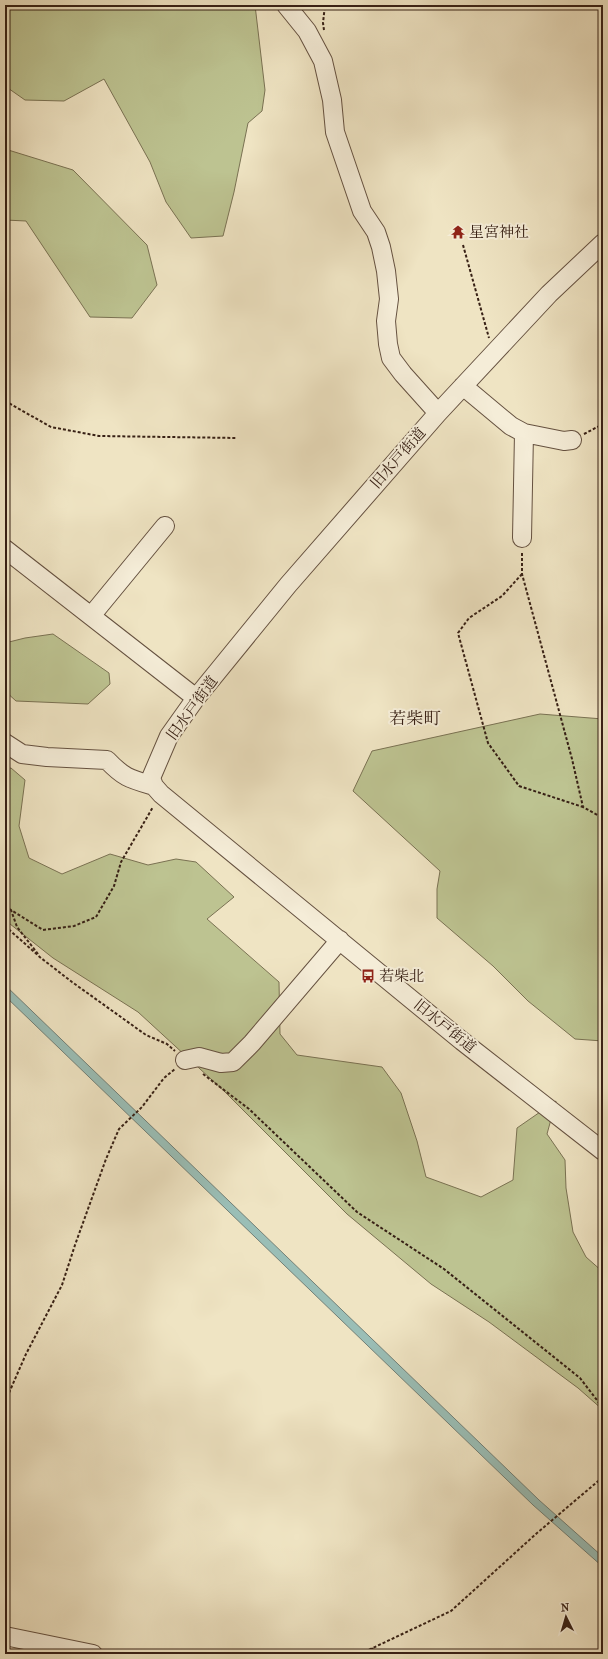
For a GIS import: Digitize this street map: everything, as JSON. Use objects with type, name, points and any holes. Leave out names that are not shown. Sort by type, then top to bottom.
[{"type":"street","points":[[286,5],[307,31],[323,61],[332,100],[335,132],[362,211],[376,232],[381,247],[388,285],[389,299],[386,321],[391,358],[403,374],[438,413]]},
{"type":"street","name":"旧水戸街道","points":[[603,243],[549,294],[438,413],[288,585],[196,698],[169,736],[151,778],[157,790],[462,1041],[603,1151]]},
{"type":"street","points":[[463,386],[510,426],[524,433],[564,441],[572,440]]},
{"type":"street","points":[[522,538],[524,433]]},
{"type":"street","points":[[91,616],[165,526]]},
{"type":"street","points":[[5,549],[196,698]]},
{"type":"street","points":[[5,743],[22,754],[47,757],[107,760],[129,779],[157,790]]},
{"type":"street","points":[[185,1060],[199,1057],[221,1063],[233,1062],[252,1043],[340,940]]},
{"type":"street","points":[[5,1636],[93,1654]]},
{"type":"path","points":[[463,245],[488,336],[496,351]]},
{"type":"path","points":[[5,401],[51,427],[99,436],[237,438]]},
{"type":"path","points":[[572,440],[603,424]]},
{"type":"path","points":[[522,538],[522,574],[572,759],[583,807]]},
{"type":"path","points":[[522,574],[502,596],[469,618],[458,633],[488,743],[519,786],[583,807],[603,818]]},
{"type":"path","points":[[5,906],[43,930],[74,926],[96,917],[114,886],[121,862],[157,790]]},
{"type":"path","points":[[11,910],[17,927],[41,958]]},
{"type":"path","points":[[5,926],[41,958],[146,1036],[167,1044],[185,1060],[249,1109],[357,1212],[444,1269],[580,1378],[603,1408]]},
{"type":"path","points":[[5,1402],[26,1354],[62,1285],[106,1159],[119,1129],[140,1109],[164,1078],[185,1060]]},
{"type":"path","points":[[360,1654],[451,1611],[559,1514],[603,1477]]},
{"type":"path","points":[[372,1648],[376,1654]]},
{"type":"green space","points":[[5,5],[255,5],[265,90],[262,111],[248,123],[234,192],[223,236],[191,238],[166,202],[150,162],[104,79],[64,101],[25,100],[5,86]]},
{"type":"green space","points":[[5,149],[73,170],[147,245],[157,285],[132,318],[90,317],[26,221],[5,220]]},
{"type":"green space","points":[[53,634],[109,673],[110,684],[88,704],[16,701],[5,691],[5,643],[25,638]]},
{"type":"green space","points":[[540,714],[603,719],[603,1041],[575,1039],[528,1001],[493,966],[437,918],[437,889],[440,871],[353,791],[372,751]]},
{"type":"green space","points":[[11,768],[25,780],[19,826],[29,858],[62,874],[110,854],[148,865],[176,859],[196,862],[234,897],[207,919],[279,982],[280,1034],[297,1055],[382,1067],[401,1093],[417,1141],[426,1177],[481,1197],[513,1180],[517,1128],[556,1101],[547,1134],[565,1160],[566,1188],[573,1232],[586,1257],[603,1272],[603,1410],[578,1388],[489,1322],[431,1284],[347,1214],[224,1091],[138,1012],[53,958],[5,920],[5,769]]},
{"type":"water","points":[[5,985],[539,1500],[603,1557],[603,1567],[533,1505],[5,996]]},
{"type":"place","name":"星宮神社","points":[[458,232]]},
{"type":"place","name":"若柴北","points":[[368,976]]},
{"type":"district","name":"若柴町","points":[[415,718]]}]
